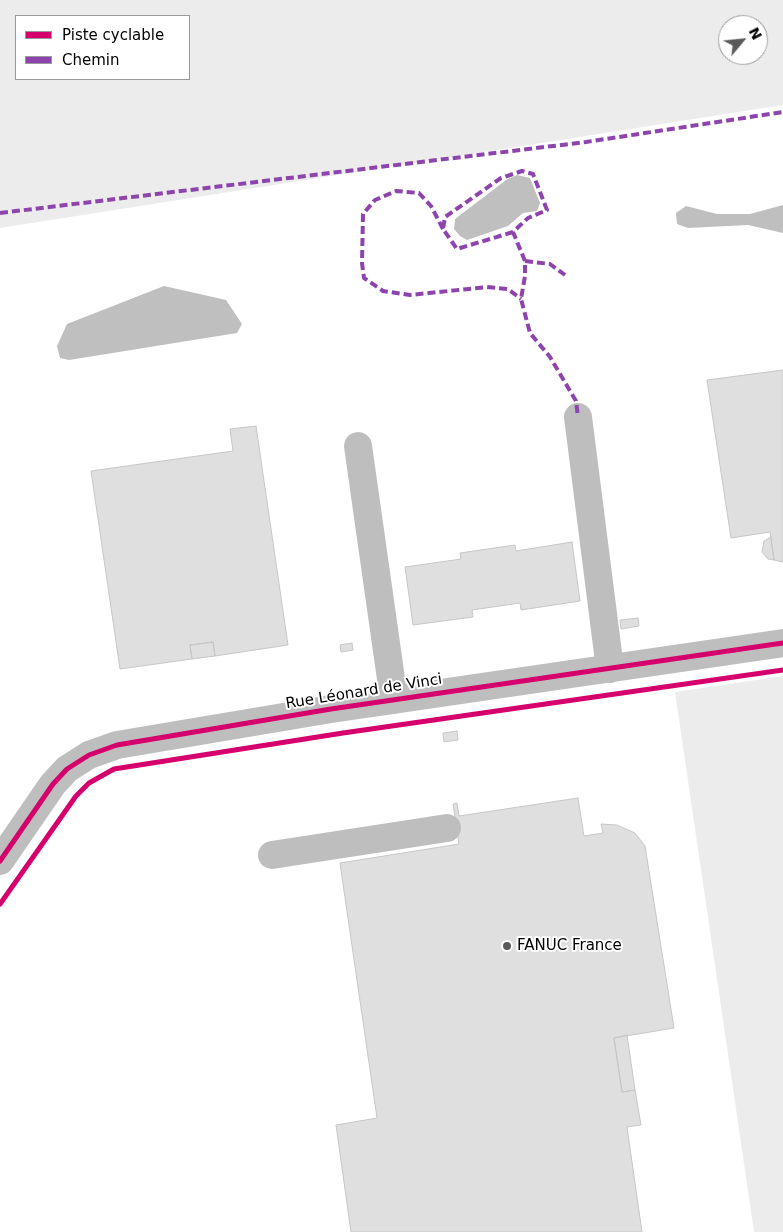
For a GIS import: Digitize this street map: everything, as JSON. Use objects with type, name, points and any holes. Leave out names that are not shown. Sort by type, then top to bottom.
[{"type":"street","points":[[578,417],[610,669]]},
{"type":"street","points":[[358,446],[394,700]]},
{"type":"street","name":"Rue Léonard de Vinci","points":[[0,861],[53,784],[68,769],[100,750],[135,740],[394,700],[783,644]]},
{"type":"street","points":[[272,855],[447,828]]},
{"type":"shaded area","points":[[0,0],[783,0],[783,105],[0,228]]},
{"type":"shaded area","points":[[517,175],[530,178],[540,203],[537,211],[523,213],[508,226],[467,240],[460,236],[454,229],[455,219],[506,180]]},
{"type":"shaded area","points":[[783,205],[783,233],[748,225],[688,228],[677,224],[676,213],[686,206],[717,214],[750,214]]},
{"type":"shaded area","points":[[164,286],[226,300],[242,324],[237,333],[69,360],[60,358],[57,346],[67,324]]},
{"type":"shaded area","points":[[783,676],[783,1232],[754,1232],[675,692]]},
{"type":"building","points":[[783,370],[783,562],[774,560],[770,532],[731,538],[707,380]]},
{"type":"building","points":[[256,426],[288,645],[215,656],[213,642],[190,645],[192,659],[120,669],[91,471],[233,451],[230,429]]},
{"type":"building","points":[[771,537],[774,560],[768,559],[762,552],[764,541]]},
{"type":"building","points":[[572,542],[580,601],[521,610],[520,603],[472,610],[473,617],[413,625],[405,567],[461,559],[460,553],[515,545],[516,551]]},
{"type":"building","points":[[638,618],[639,626],[621,629],[620,620]]},
{"type":"building","points":[[213,642],[215,656],[192,659],[190,645]]},
{"type":"building","points":[[352,643],[353,650],[341,652],[340,645]]},
{"type":"building","points":[[457,731],[458,740],[444,742],[443,733]]},
{"type":"building","name":"FANUC France","points":[[578,798],[584,836],[603,833],[601,824],[617,825],[635,833],[645,846],[674,1028],[614,1038],[622,1092],[635,1090],[641,1125],[627,1127],[642,1232],[351,1232],[336,1125],[377,1118],[340,863],[459,844],[453,804],[457,803],[459,816]]},
{"type":"building","points":[[627,1035],[635,1090],[622,1092],[614,1038]]},
{"type":"marked path","points":[[0,213],[586,142],[783,112]]},
{"type":"marked path","points":[[513,232],[457,249],[443,229],[445,217],[501,178],[522,171],[533,174],[547,210],[528,218],[513,232],[525,261],[525,276],[521,299],[530,333],[550,357],[576,401],[578,417]]},
{"type":"marked path","points":[[443,229],[431,206],[419,193],[396,191],[375,200],[363,214],[362,263],[364,278],[383,291],[410,295],[487,287],[508,289],[521,299]]},
{"type":"marked path","points":[[525,261],[550,264],[565,275]]},
{"type":"cycle path","points":[[0,861],[53,784],[67,769],[89,755],[117,745],[331,709],[783,643]]},
{"type":"cycle path","points":[[0,904],[76,796],[89,783],[114,769],[343,733],[783,670]]},
{"type":"place","name":"FANUC France","points":[[507,946]]}]
